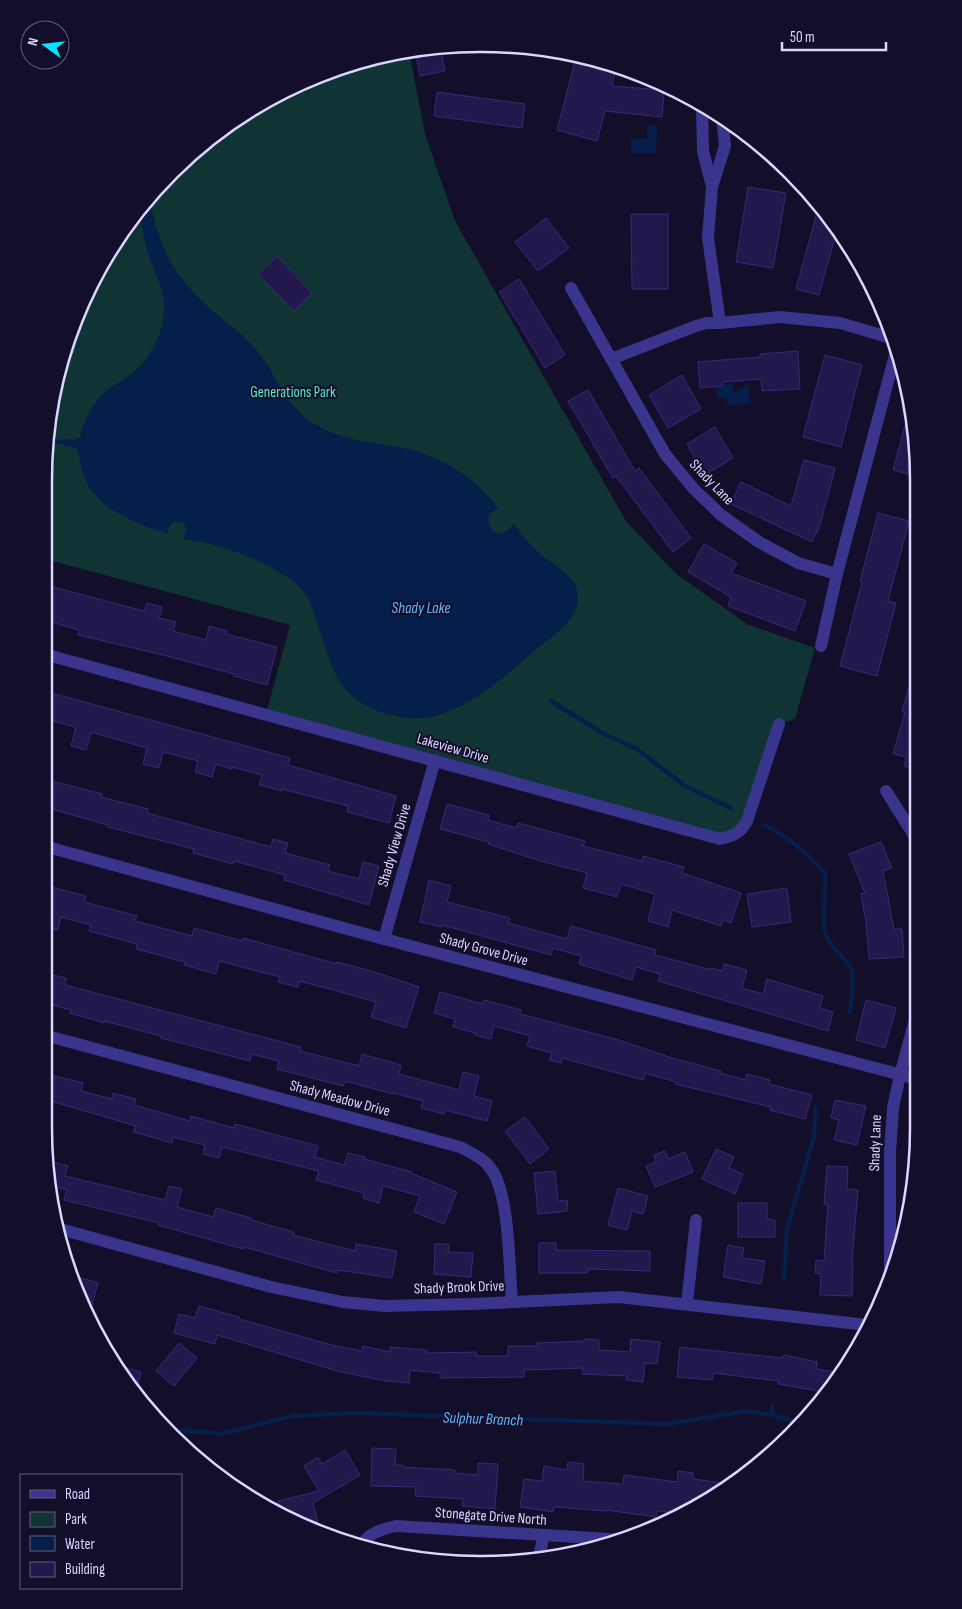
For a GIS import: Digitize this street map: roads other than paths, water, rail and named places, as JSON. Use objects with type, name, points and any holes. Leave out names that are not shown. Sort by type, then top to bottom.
[{"type":"street","points":[[702,114],[703,151],[712,187]]},
{"type":"street","points":[[720,323],[708,238],[712,187],[725,146],[723,128]]},
{"type":"street","name":"Shady Lane","points":[[571,288],[665,454],[705,501],[739,529],[772,550],[798,563],[837,574]]},
{"type":"street","points":[[612,359],[707,323],[780,317],[840,322],[884,336]]},
{"type":"street","points":[[821,646],[837,574],[893,363]]},
{"type":"street","name":"Lakeview Drive","points":[[52,656],[720,839],[733,836],[742,830],[747,821],[779,724]]},
{"type":"street","name":"Shady View Drive","points":[[384,939],[435,760]]},
{"type":"street","points":[[886,791],[910,829]]},
{"type":"street","name":"Shady Grove Drive","points":[[52,848],[384,939],[910,1077]]},
{"type":"street","name":"Shady Meadow Drive","points":[[52,1036],[460,1147],[479,1158],[491,1168],[500,1185],[505,1213],[512,1302]]},
{"type":"street","name":"Shady Lane","points":[[890,1256],[890,1152],[893,1108],[910,1038]]},
{"type":"street","points":[[687,1304],[696,1220]]},
{"type":"street","name":"Shady Brook Drive","points":[[65,1230],[270,1286],[343,1302],[384,1306],[618,1297],[862,1324]]},
{"type":"street","name":"Stonegate Drive North","points":[[365,1541],[370,1535],[383,1528],[396,1526],[603,1539]]},
{"type":"street","points":[[540,1552],[544,1535]]},
{"type":"water","points":[[647,125],[657,125],[656,153],[631,153],[631,139],[647,139]]},
{"type":"water","name":"Shady Lake","points":[[152,207],[161,242],[182,279],[202,301],[256,349],[291,402],[308,420],[341,436],[408,449],[434,458],[458,471],[480,487],[498,508],[490,514],[488,519],[492,529],[495,532],[502,533],[506,532],[513,524],[535,549],[561,569],[572,581],[578,595],[578,603],[568,622],[554,636],[502,678],[468,702],[432,717],[408,718],[395,716],[377,711],[363,704],[343,685],[330,660],[310,602],[302,590],[283,574],[244,555],[221,547],[183,539],[187,529],[183,523],[174,522],[171,524],[167,534],[121,515],[101,501],[92,491],[84,477],[76,448],[63,446],[65,439],[74,440],[80,437],[86,419],[99,398],[141,365],[157,341],[164,314],[164,304],[160,286],[149,257],[140,221]]},
{"type":"water","points":[[726,384],[733,384],[734,393],[748,384],[750,403],[731,406],[724,398],[717,398],[716,389]]},
{"type":"waterway","points":[[54,441],[68,443]]},
{"type":"waterway","points":[[551,701],[606,735],[637,749],[685,786],[731,808]]},
{"type":"waterway","points":[[764,825],[781,834],[797,846],[825,873],[824,931],[831,944],[852,969],[853,984],[850,1012]]},
{"type":"waterway","points":[[784,1278],[787,1228],[814,1138],[816,1108]]},
{"type":"waterway","points":[[772,1415],[773,1405]]},
{"type":"waterway","name":"Sulphur Branch","points":[[177,1430],[222,1434],[293,1416],[355,1413],[667,1424],[746,1411],[793,1421]]},
{"type":"park label","name":"Generations Park","points":[[293,392]]}]
